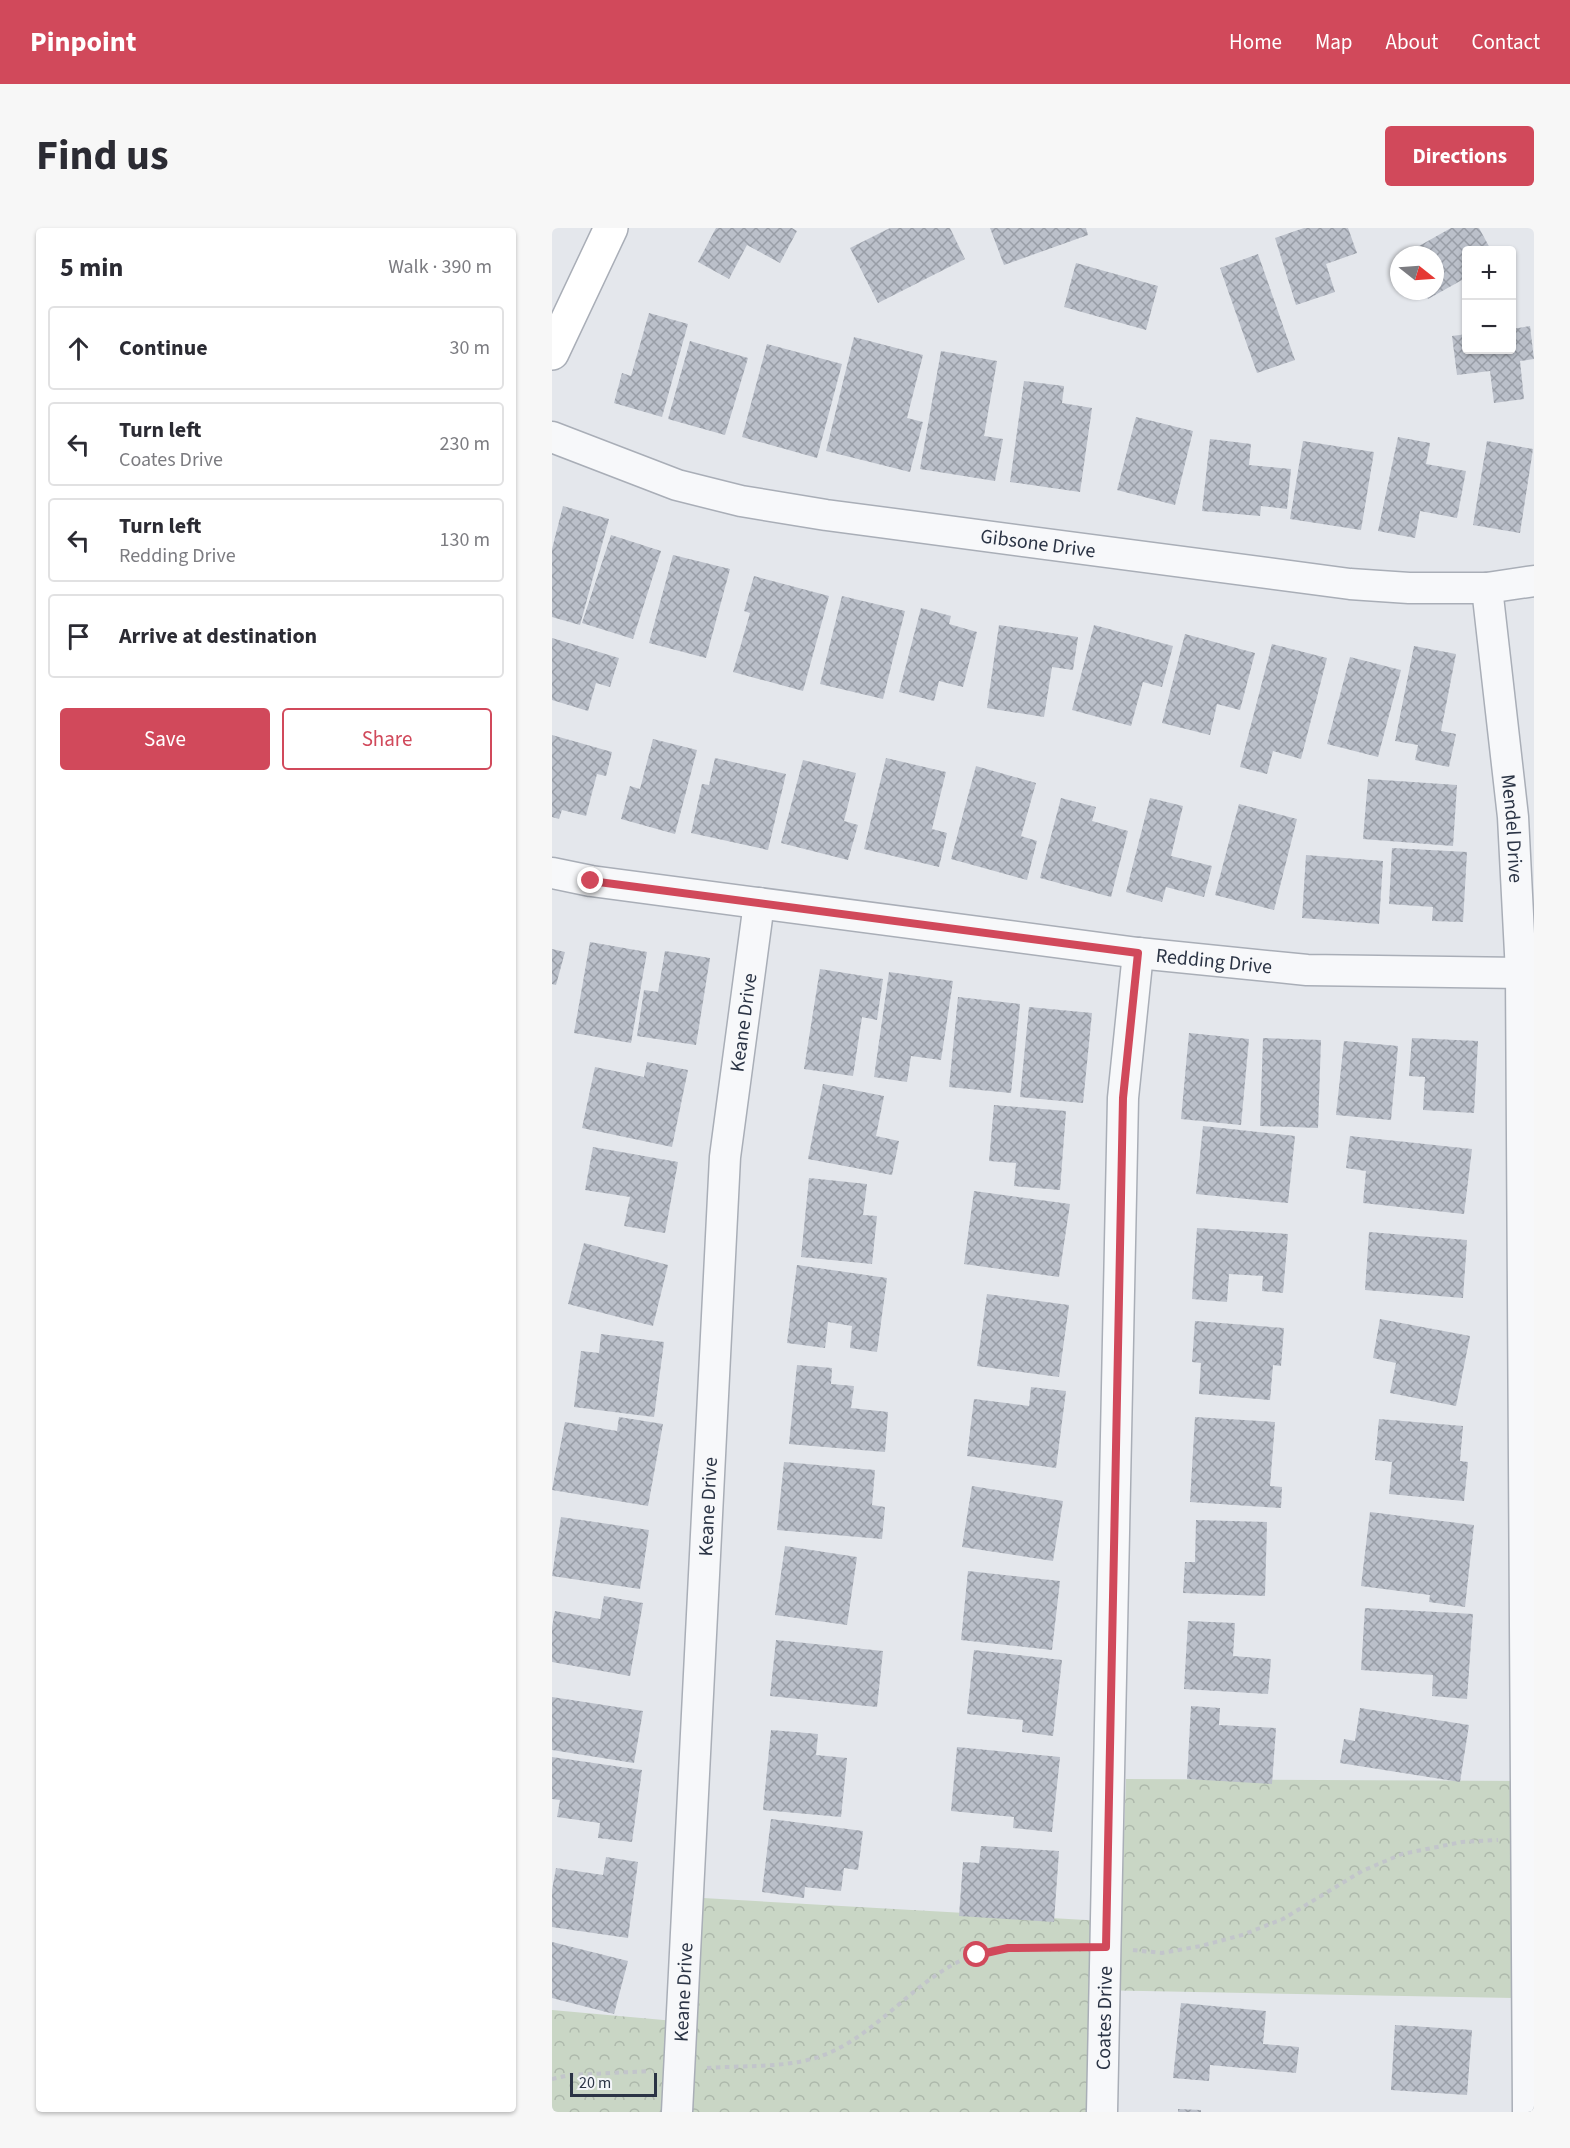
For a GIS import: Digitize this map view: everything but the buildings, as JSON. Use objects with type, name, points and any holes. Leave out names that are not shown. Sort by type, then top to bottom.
[{"type":"street","points":[[552,353],[611,228]]},
{"type":"street","name":"Gibsone Drive","points":[[552,437],[677,485],[741,501],[826,515],[1350,584],[1409,588],[1487,588],[1534,581]]},
{"type":"street","name":"Mendel Drive","points":[[1487,588],[1513,817],[1521,973],[1528,2112]]},
{"type":"street","name":"Redding Drive","points":[[552,873],[591,881],[1138,953],[1307,970],[1521,973]]},
{"type":"street","name":"Keane Drive","points":[[677,2112],[725,1157],[759,903]]},
{"type":"street","name":"Coates Drive","points":[[1102,2112],[1123,1098],[1138,953]]},
{"type":"path","points":[[552,2079],[570,2075],[679,2070],[812,2059],[831,2052],[852,2040],[939,1973],[958,1962],[977,1955],[1008,1948],[1106,1947],[1162,1953],[1201,1946],[1242,1935],[1283,1919],[1362,1871],[1402,1854],[1462,1842],[1526,1839]]},
{"type":"green space","points":[[1126,1779],[1534,1781],[1534,1858],[1511,1859],[1513,1998],[1092,1990],[1090,2112],[552,2112],[552,2010],[697,2023],[703,1898],[1121,1922]]},
{"type":"route","points":[[591,881],[1138,953],[1123,1098],[1106,1947],[1008,1948],[977,1955]]}]
